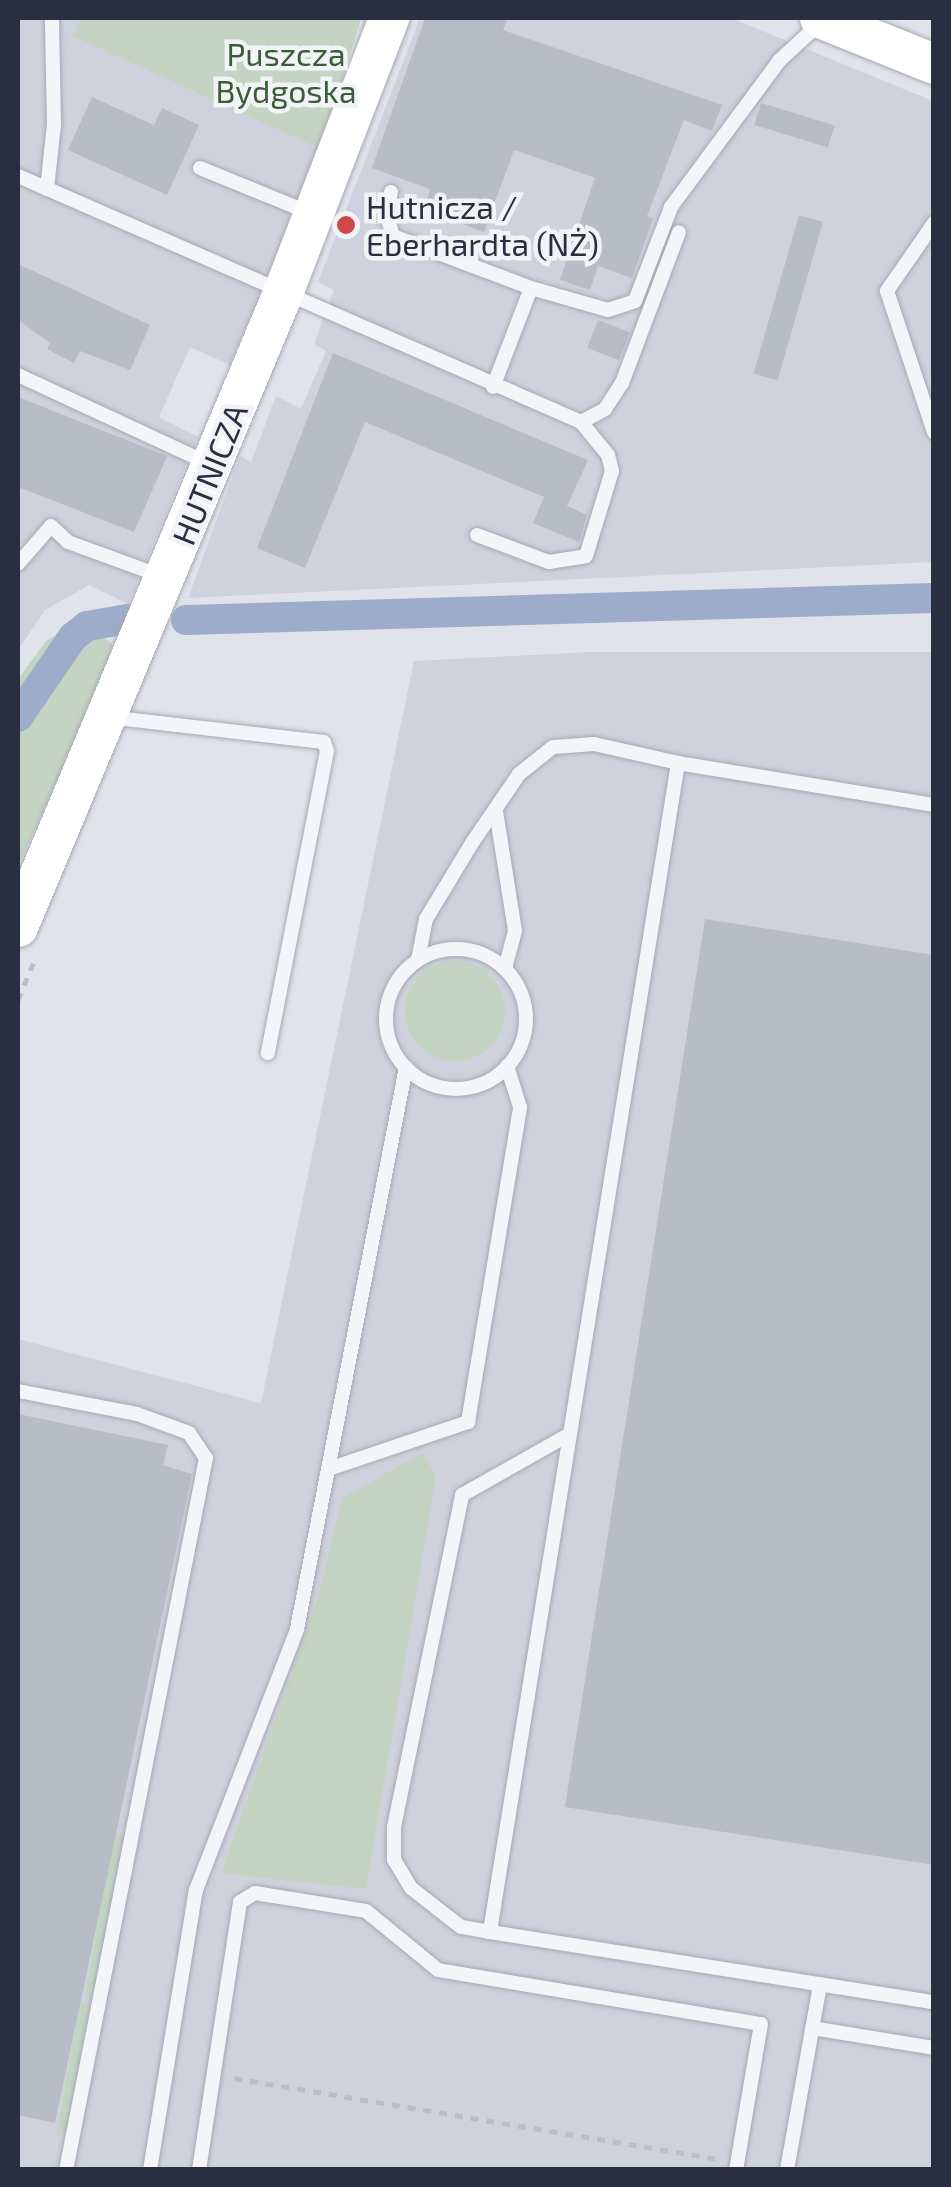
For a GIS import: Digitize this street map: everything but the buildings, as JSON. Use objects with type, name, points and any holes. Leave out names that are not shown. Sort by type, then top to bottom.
[{"type":"street","name":"HUTNICZA","points":[[18,927],[167,578],[315,215],[389,18]]},
{"type":"street","points":[[822,18],[934,64]]},
{"type":"lane","points":[[48,190],[54,125],[52,18]]},
{"type":"lane","points":[[391,192],[386,214],[393,236],[532,288],[608,310],[635,300],[680,193],[778,61],[822,18]]},
{"type":"lane","points":[[200,168],[315,215]]},
{"type":"lane","points":[[18,176],[282,296],[581,422],[608,454],[612,472],[586,556],[548,562],[478,536]]},
{"type":"lane","points":[[934,223],[887,291],[934,432]]},
{"type":"lane","points":[[581,422],[604,408],[622,383],[679,232]]},
{"type":"lane","points":[[493,387],[532,288]]},
{"type":"lane","points":[[18,375],[213,465]]},
{"type":"lane","points":[[18,564],[51,526],[68,542],[167,578]]},
{"type":"lane","points":[[107,717],[324,742],[328,751],[268,1053]]},
{"type":"lane","points":[[418,960],[462,949],[505,970],[526,1011],[524,1035],[507,1066],[478,1086],[454,1090],[432,1086],[406,1067],[388,1038],[385,1016],[390,994],[418,960],[426,919],[519,774],[553,747],[594,744],[678,764],[934,804]]},
{"type":"lane","points":[[490,1932],[678,764]]},
{"type":"lane","points":[[496,811],[515,931],[505,970]]},
{"type":"lane","points":[[332,1468],[468,1422],[520,1107],[507,1066]]},
{"type":"lane","points":[[150,2170],[196,1890],[297,1628],[332,1468],[376,1196],[406,1067]]},
{"type":"lane","points":[[18,1390],[137,1414],[189,1433],[206,1458],[66,2170]]},
{"type":"lane","points":[[568,1436],[462,1495],[394,1827],[394,1860],[411,1888],[461,1927],[934,2002]]},
{"type":"lane","points":[[199,2170],[240,1902],[255,1893],[366,1911],[438,1970],[760,2024],[736,2166]]},
{"type":"lane","points":[[787,2170],[820,1984]]},
{"type":"lane","points":[[812,2028],[934,2048]]},
{"type":"path","points":[[212,2075],[736,2166]]},
{"type":"shaded area","points":[[18,18],[361,18],[321,149],[230,365],[190,347],[159,417],[198,437],[128,604],[89,585],[45,610],[18,650]]},
{"type":"shaded area","points":[[420,18],[731,18],[933,101],[933,562],[188,598],[240,456],[251,462],[276,396],[301,409],[326,351],[314,344],[334,290],[318,282]]},
{"type":"shaded area","points":[[589,652],[933,652],[933,2169],[18,2169],[18,1339],[261,1403],[414,661]]},
{"type":"green space","name":"Puszcza Bydgoska","points":[[81,18],[361,18],[321,149],[73,36]]},
{"type":"green space","points":[[82,619],[113,645],[100,689],[18,866],[18,679],[46,641]]},
{"type":"green space","points":[[455,961],[483,969],[497,983],[505,1011],[497,1039],[483,1053],[455,1061],[427,1053],[413,1039],[405,1011],[413,983],[427,969]]},
{"type":"green space","points":[[423,1453],[436,1477],[366,1889],[221,1873],[318,1598],[342,1498]]},
{"type":"green space","points":[[114,1833],[125,1835],[96,1997],[85,1995]]},
{"type":"green space","points":[[80,2002],[91,2004],[68,2136],[57,2134]]},
{"type":"waterway","points":[[186,620],[934,598]]},
{"type":"waterway","points":[[18,717],[73,637],[87,626],[127,619]]},
{"type":"place","name":"Hutnicza / Eberhardta (NŻ)","points":[[346,225]]}]
